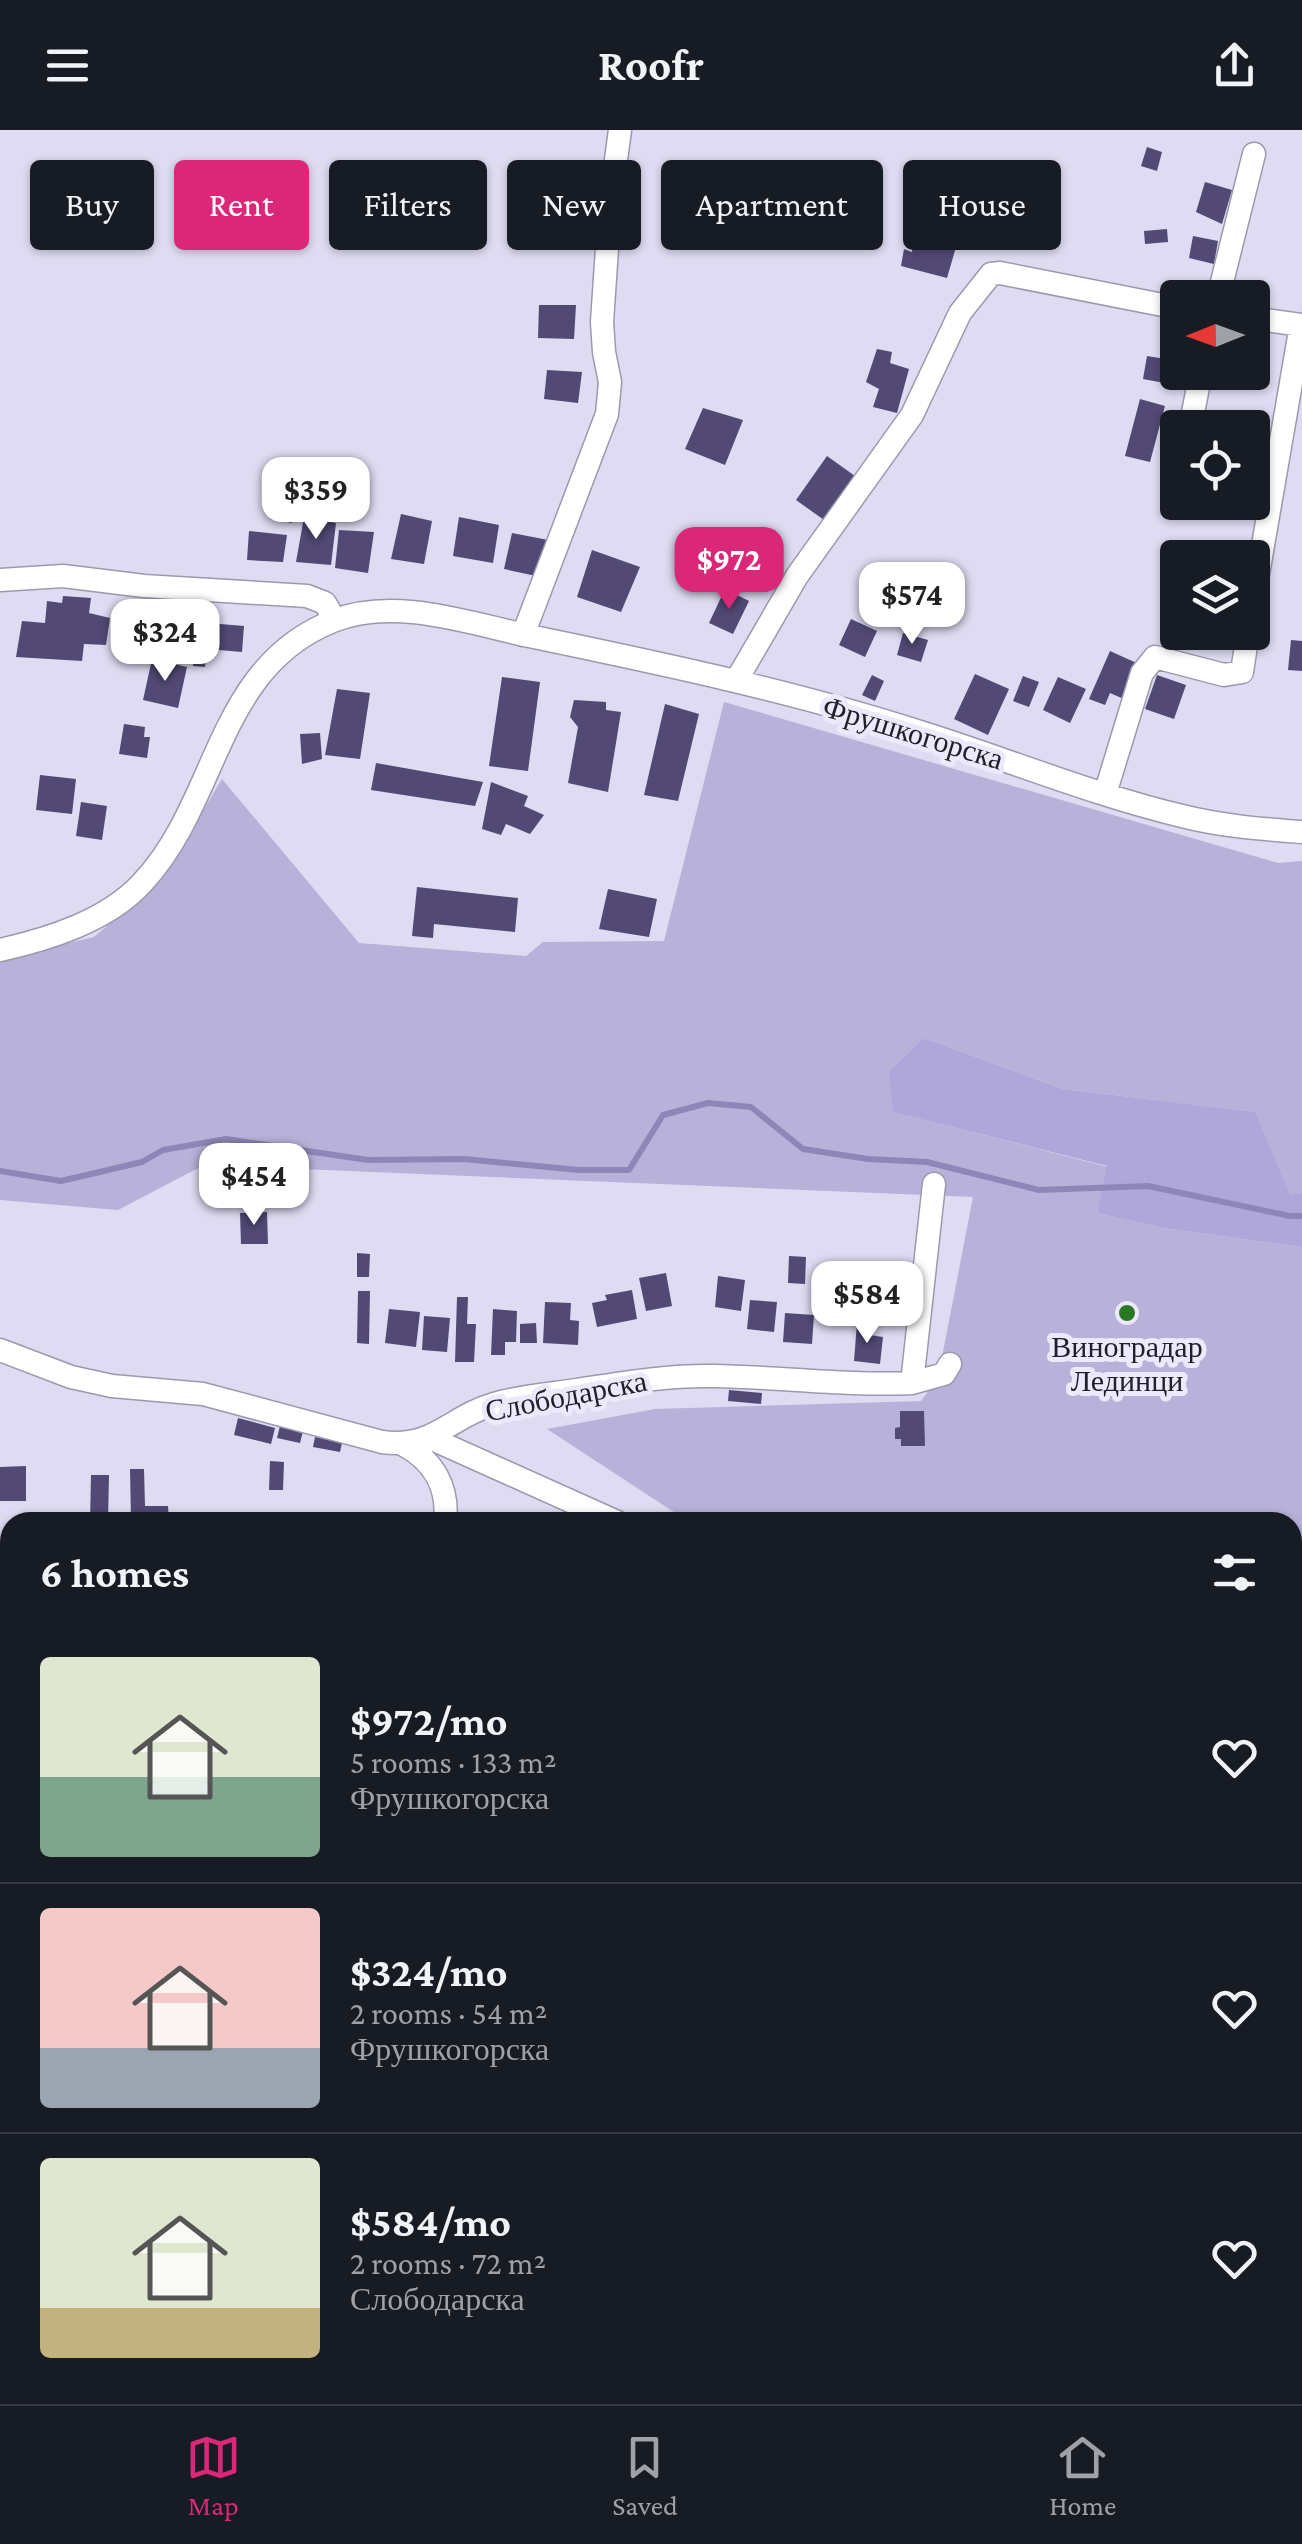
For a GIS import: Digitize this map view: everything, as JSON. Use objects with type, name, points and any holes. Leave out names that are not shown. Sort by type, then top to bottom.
[{"type":"street","points":[[523,635],[607,414],[610,382],[604,352],[604,298],[620,130]]},
{"type":"street","points":[[1222,280],[1254,154]]},
{"type":"street","points":[[736,681],[797,576],[912,416],[960,313],[991,274],[1160,304]]},
{"type":"street","points":[[1264,540],[1301,325],[1270,321]]},
{"type":"street","points":[[0,580],[62,576],[144,586],[307,596],[324,603],[335,620]]},
{"type":"street","name":"Фрушкогорска","points":[[0,950],[67,930],[117,904],[140,886],[183,824],[249,685],[288,646],[335,620],[372,612],[418,614],[736,681],[921,732],[1105,794],[1215,823],[1302,832]]},
{"type":"street","points":[[1105,794],[1142,673],[1156,657],[1224,675],[1242,672],[1245,650]]},
{"type":"street","points":[[912,1383],[934,1184]]},
{"type":"street","name":"Слободарска","points":[[0,1350],[71,1378],[112,1386],[203,1394],[404,1445],[430,1438],[493,1404],[646,1380],[714,1376],[912,1383],[944,1374],[950,1364]]},
{"type":"street","points":[[430,1438],[595,1512]]},
{"type":"street","points":[[404,1445],[421,1454],[434,1468],[444,1492],[445,1512]]},
{"type":"shaded area","points":[[724,702],[1278,863],[1302,861],[1302,1193],[1290,1196],[1254,1112],[1063,1089],[924,1038],[894,1112],[1108,1167],[1097,1213],[1163,1228],[1302,1247],[1302,1512],[674,1512],[547,1429],[655,1409],[921,1401],[938,1378],[973,1197],[204,1165],[118,1210],[0,1200],[0,959],[94,937],[161,880],[222,779],[359,943],[526,956],[543,942],[664,941]]},
{"type":"shaded area","points":[[924,1038],[1063,1089],[1255,1112],[1290,1195],[1302,1193],[1302,1247],[1163,1228],[1097,1213],[1107,1166],[893,1112],[889,1072]]},
{"type":"building","points":[[1147,147],[1162,152],[1157,171],[1141,166]]},
{"type":"building","points":[[1205,182],[1232,190],[1222,224],[1196,212]]},
{"type":"building","points":[[1167,229],[1168,242],[1145,244],[1144,231]]},
{"type":"building","points":[[1193,236],[1218,241],[1214,264],[1189,258]]},
{"type":"building","points":[[904,250],[955,250],[947,278],[901,266]]},
{"type":"building","points":[[539,305],[576,305],[574,339],[538,338]]},
{"type":"building","points":[[877,349],[892,352],[890,363],[909,369],[897,413],[873,407],[879,389],[866,382]]},
{"type":"building","points":[[1147,356],[1160,358],[1160,382],[1143,379]]},
{"type":"building","points":[[547,370],[582,372],[578,403],[544,399]]},
{"type":"building","points":[[1140,399],[1165,406],[1160,410],[1150,462],[1125,456]]},
{"type":"building","points":[[703,408],[743,420],[725,465],[685,449]]},
{"type":"building","points":[[827,456],[855,476],[824,520],[796,500]]},
{"type":"building","points":[[273,495],[298,499],[292,523],[270,519]]},
{"type":"building","points":[[401,514],[432,521],[424,564],[391,559]]},
{"type":"building","points":[[304,517],[336,523],[331,565],[296,562]]},
{"type":"building","points":[[459,517],[499,525],[493,563],[453,556]]},
{"type":"building","points":[[339,530],[374,532],[368,573],[335,568]]},
{"type":"building","points":[[249,531],[287,535],[283,562],[247,560]]},
{"type":"building","points":[[512,533],[548,540],[536,576],[504,569]]},
{"type":"building","points":[[592,550],[640,567],[621,612],[577,597]]},
{"type":"building","points":[[725,589],[749,601],[733,634],[709,623]]},
{"type":"building","points":[[63,596],[91,598],[89,613],[110,618],[106,645],[84,644],[82,661],[16,657],[22,621],[45,623],[47,601],[62,603]]},
{"type":"building","points":[[851,619],[877,631],[865,657],[839,645]]},
{"type":"building","points":[[196,622],[244,626],[242,652],[207,649],[205,667],[193,666]]},
{"type":"building","points":[[903,633],[928,640],[921,662],[897,655]]},
{"type":"building","points":[[1291,640],[1302,641],[1302,671],[1288,670]]},
{"type":"building","points":[[1110,651],[1141,665],[1126,700],[1110,693],[1105,705],[1089,699]]},
{"type":"building","points":[[152,659],[187,667],[178,708],[143,700]]},
{"type":"building","points":[[975,674],[1009,689],[988,735],[954,719]]},
{"type":"building","points":[[872,675],[884,681],[875,701],[862,695]]},
{"type":"building","points":[[1157,675],[1186,685],[1174,719],[1145,709]]},
{"type":"building","points":[[1023,676],[1039,682],[1029,707],[1013,701]]},
{"type":"building","points":[[502,677],[540,682],[528,771],[489,766]]},
{"type":"building","points":[[1058,677],[1086,689],[1070,723],[1043,710]]},
{"type":"building","points":[[337,689],[370,693],[360,759],[325,755]]},
{"type":"building","points":[[574,700],[606,702],[606,710],[621,712],[608,792],[568,783],[578,727],[570,717]]},
{"type":"building","points":[[665,704],[699,714],[678,801],[644,795]]},
{"type":"building","points":[[124,724],[145,727],[144,737],[150,737],[147,758],[119,754]]},
{"type":"building","points":[[320,733],[322,759],[302,764],[300,734]]},
{"type":"building","points":[[376,763],[483,782],[475,806],[371,790]]},
{"type":"building","points":[[40,775],[76,779],[72,814],[36,810]]},
{"type":"building","points":[[491,782],[528,796],[524,806],[544,815],[530,834],[506,824],[501,835],[482,829]]},
{"type":"building","points":[[81,802],[107,806],[102,840],[76,836]]},
{"type":"building","points":[[417,887],[518,898],[515,932],[434,924],[433,938],[412,936]]},
{"type":"building","points":[[608,889],[657,899],[649,937],[599,929]]},
{"type":"building","points":[[267,1212],[268,1244],[241,1244],[240,1213]]},
{"type":"building","points":[[357,1253],[370,1254],[369,1277],[357,1277]]},
{"type":"building","points":[[789,1256],[806,1257],[805,1284],[788,1283]]},
{"type":"building","points":[[666,1273],[672,1306],[646,1311],[639,1278]]},
{"type":"building","points":[[718,1276],[745,1280],[741,1311],[715,1307]]},
{"type":"building","points":[[870,1281],[895,1283],[891,1320],[866,1317]]},
{"type":"building","points":[[632,1290],[637,1319],[597,1327],[592,1303],[607,1300],[605,1295]]},
{"type":"building","points":[[358,1291],[370,1291],[369,1344],[357,1343]]},
{"type":"building","points":[[457,1297],[468,1297],[467,1324],[476,1324],[474,1362],[455,1362]]},
{"type":"building","points":[[750,1300],[777,1302],[774,1332],[747,1329]]},
{"type":"building","points":[[545,1302],[571,1303],[570,1320],[579,1321],[578,1345],[543,1343]]},
{"type":"building","points":[[389,1309],[420,1312],[416,1347],[385,1343]]},
{"type":"building","points":[[493,1309],[517,1311],[516,1342],[505,1342],[505,1355],[491,1355]]},
{"type":"building","points":[[785,1313],[814,1315],[812,1344],[783,1342]]},
{"type":"building","points":[[424,1316],[450,1318],[447,1352],[422,1350]]},
{"type":"building","points":[[536,1323],[537,1343],[520,1343],[520,1324]]},
{"type":"building","points":[[857,1323],[870,1324],[869,1335],[883,1337],[880,1364],[854,1361]]},
{"type":"building","points":[[729,1390],[762,1393],[761,1404],[728,1401]]},
{"type":"building","points":[[900,1411],[924,1411],[925,1446],[901,1446],[901,1439],[895,1439]]},
{"type":"building","points":[[238,1418],[275,1428],[271,1444],[234,1435]]},
{"type":"building","points":[[280,1426],[303,1431],[300,1443],[277,1438]]},
{"type":"building","points":[[315,1437],[342,1443],[340,1452],[313,1447]]},
{"type":"building","points":[[270,1461],[284,1462],[283,1490],[269,1490]]},
{"type":"building","points":[[26,1466],[26,1501],[0,1501],[0,1467]]},
{"type":"building","points":[[130,1469],[144,1469],[145,1506],[168,1506],[168,1512],[131,1512]]},
{"type":"building","points":[[91,1475],[109,1475],[108,1512],[90,1512]]},
{"type":"waterway","points":[[0,1171],[61,1181],[142,1162],[163,1150],[226,1139],[368,1160],[464,1159],[579,1170],[629,1170],[663,1115],[708,1103],[751,1107],[803,1149],[868,1159],[927,1162],[1039,1190],[1148,1186],[1302,1216]]},
{"type":"place","name":"Виноградар Лединци","points":[[1127,1313]]}]
